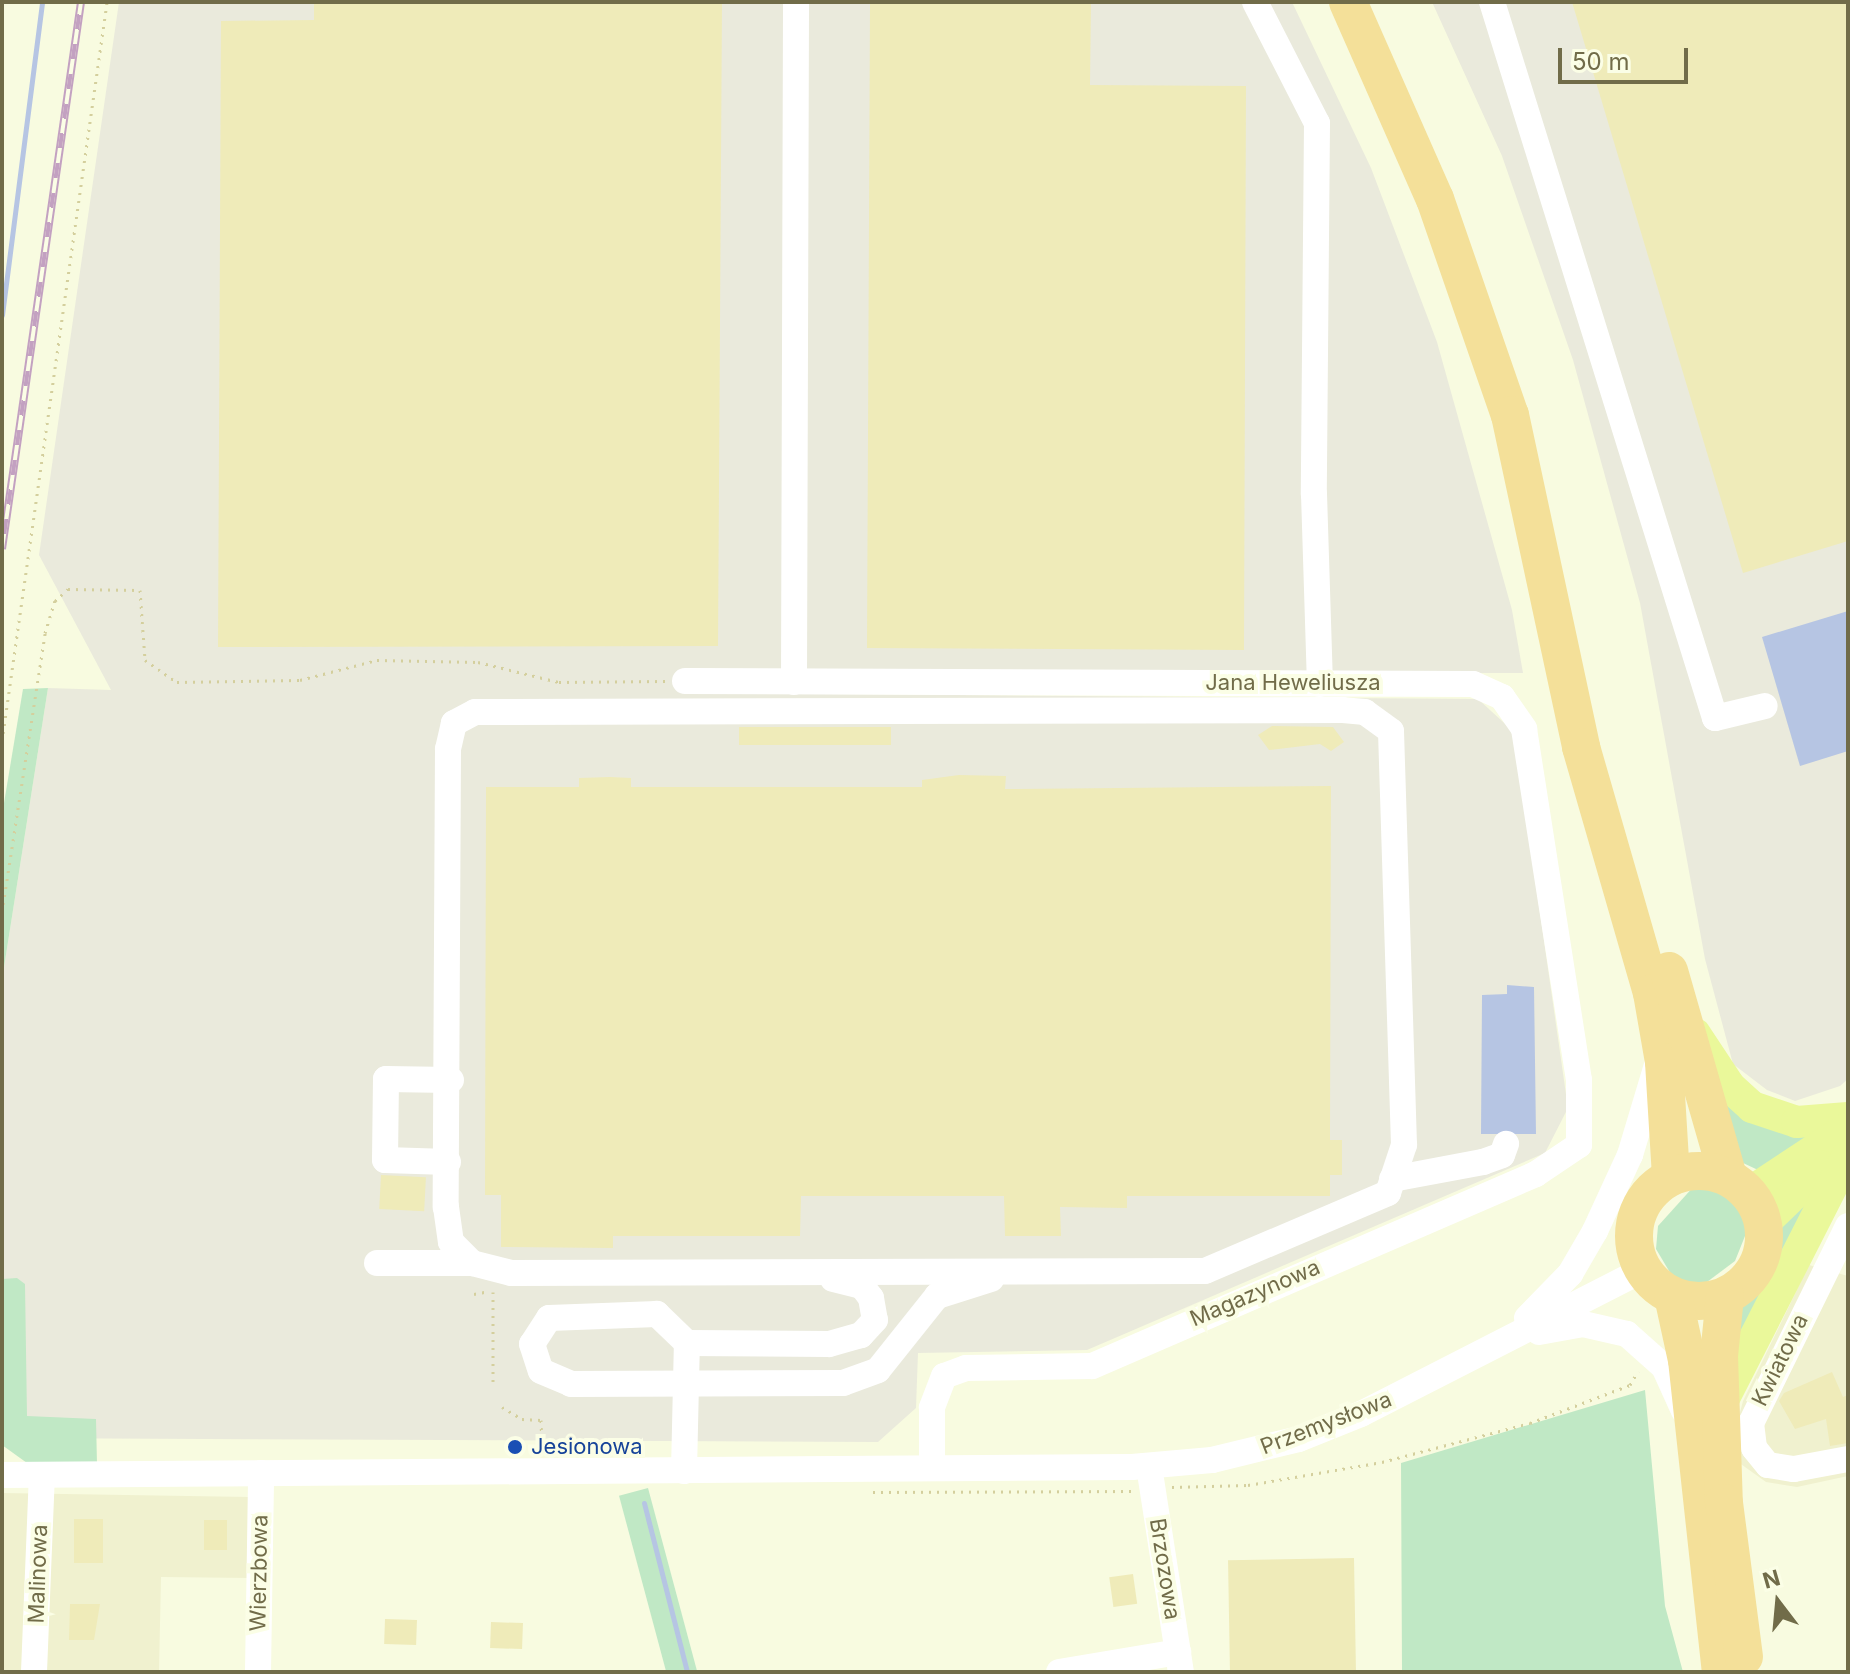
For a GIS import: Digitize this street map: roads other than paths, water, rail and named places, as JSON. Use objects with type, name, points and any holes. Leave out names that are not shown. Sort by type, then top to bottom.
[{"type":"highway","points":[[1348,2],[1435,199],[1554,533],[1601,741],[1679,1001],[1747,1198],[1765,1241],[1753,1274],[1725,1296],[1673,1296]]},
{"type":"highway","points":[[1510,415],[1563,674],[1652,993],[1661,1047],[1671,1177]]},
{"type":"highway","points":[[1745,1672],[1706,1419],[1673,1296],[1643,1270],[1633,1235],[1636,1217],[1656,1186],[1671,1177],[1700,1170],[1747,1198]]},
{"type":"highway","points":[[1721,1672],[1706,1419],[1725,1296]]},
{"type":"main road","points":[[1679,1001],[1709,1058],[1752,1107],[1797,1122],[1848,1118]]},
{"type":"main road","points":[[1747,1198],[1848,1128]]},
{"type":"main road","points":[[1747,1198],[1848,1142]]},
{"type":"main road","points":[[1706,1419],[1848,1155]]},
{"type":"street","points":[[794,682],[796,2]]},
{"type":"street","points":[[1255,2],[1317,123],[1314,494],[1320,684]]},
{"type":"street","points":[[1492,2],[1715,718],[1765,706]]},
{"type":"street","name":"Jana Heweliusza","points":[[685,681],[1473,684],[1515,711],[1524,729],[1579,1080]]},
{"type":"street","points":[[377,1263],[472,1263],[511,1273],[1205,1271],[1388,1193],[1404,1145],[1391,731],[1365,712],[475,712],[454,723],[448,749],[451,1080],[448,1162],[451,1242],[472,1263]]},
{"type":"street","points":[[1504,1340],[1553,1295],[1595,1231],[1630,1155],[1661,1047]]},
{"type":"street","points":[[448,1162],[385,1160],[386,1079],[451,1080]]},
{"type":"street","name":"Magazynowa","points":[[932,1468],[932,1408],[944,1376],[966,1368],[1092,1366],[1536,1174],[1579,1145],[1579,1080]]},
{"type":"street","points":[[1392,1179],[1483,1162],[1502,1155],[1506,1144]]},
{"type":"street","name":"Kwiatowa","points":[[1848,1226],[1751,1423],[1754,1448],[1768,1465],[1794,1469],[1848,1459]]},
{"type":"street","points":[[803,1272],[862,1286],[875,1320],[861,1335],[829,1344],[687,1343],[657,1314],[549,1318],[532,1344],[541,1371],[571,1384],[843,1383],[878,1370],[937,1296],[1028,1270]]},
{"type":"street","name":"Przemysłowa","points":[[932,1468],[1156,1476],[1299,1439],[1408,1392],[1643,1270]]},
{"type":"street","points":[[1504,1340],[1583,1324],[1627,1334],[1664,1367],[1706,1419]]},
{"type":"street","points":[[684,1471],[682,1424],[688,1383],[687,1343]]},
{"type":"street","points":[[626,1383],[669,1401],[682,1424]]},
{"type":"street","points":[[2,1475],[932,1468]]},
{"type":"street","name":"Wierzbowa","points":[[258,1672],[261,1473]]},
{"type":"street","name":"Malinowa","points":[[34,1672],[42,1475]]},
{"type":"street","name":"Brzozowa","points":[[1156,1476],[1179,1662]]},
{"type":"street","points":[[1059,1672],[1179,1662]]},
{"type":"water","points":[[1848,611],[1848,751],[1800,766],[1762,637]]},
{"type":"water","points":[[1507,985],[1534,987],[1536,1134],[1481,1134],[1482,995],[1507,994]]},
{"type":"waterway","points":[[2,315],[42,2]]},
{"type":"waterway","points":[[644,1503],[687,1672]]},
{"type":"railway","points":[[2,549],[81,2]]},
{"type":"place","name":"Jesionowa","points":[[515,1447]]}]
